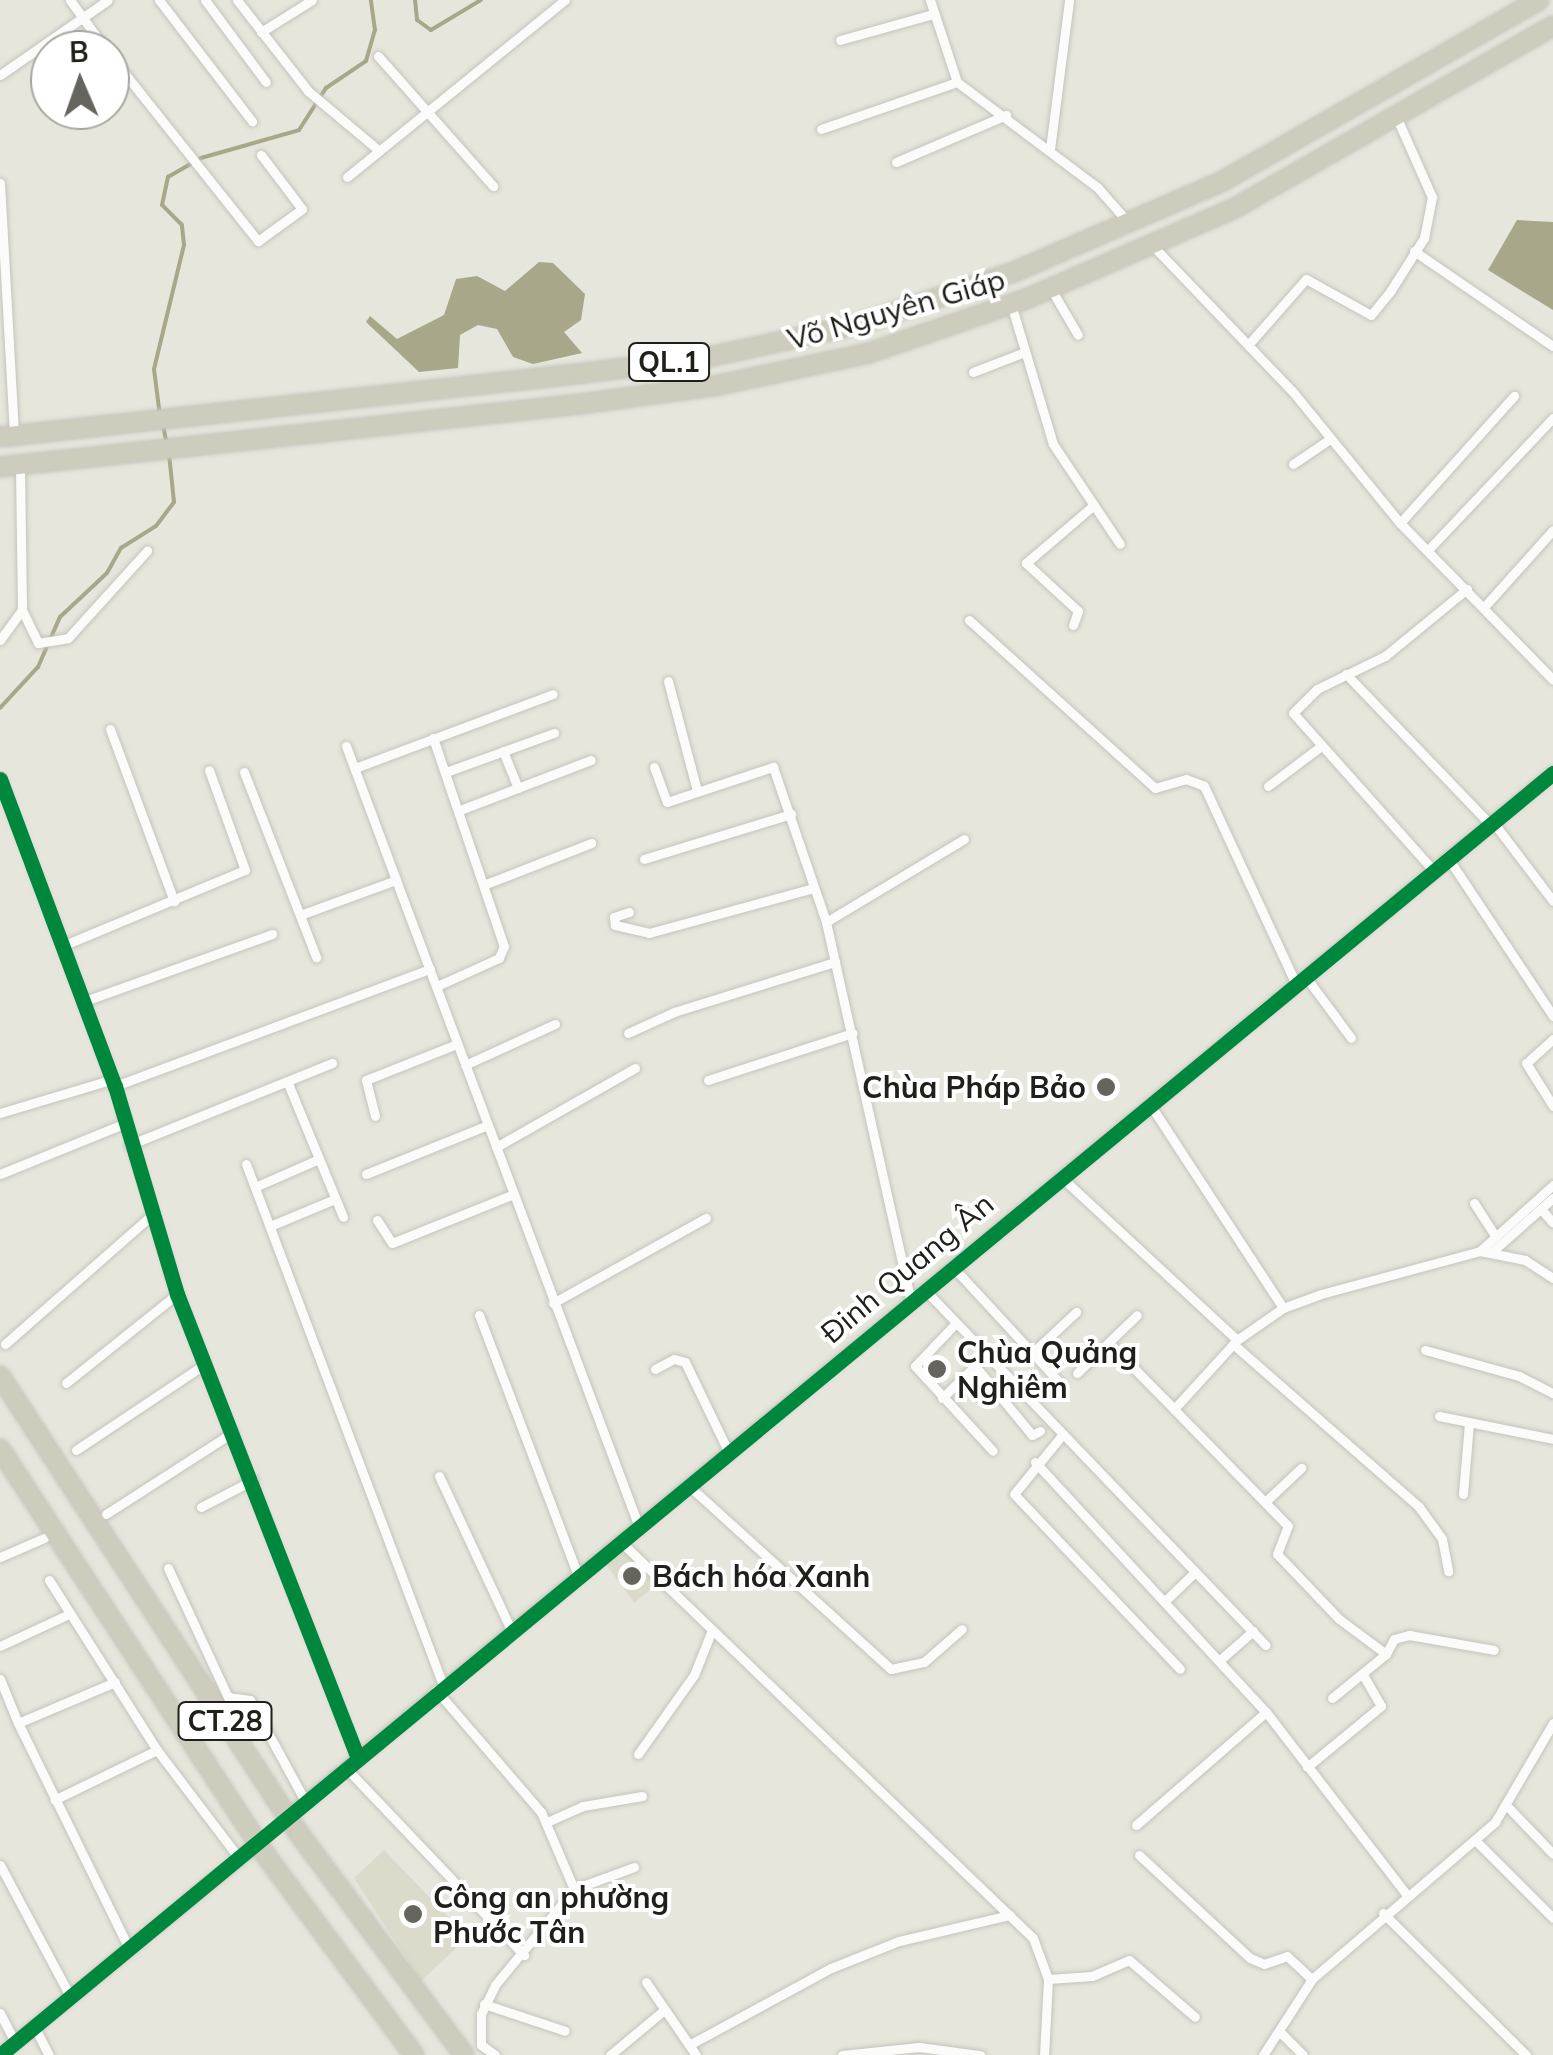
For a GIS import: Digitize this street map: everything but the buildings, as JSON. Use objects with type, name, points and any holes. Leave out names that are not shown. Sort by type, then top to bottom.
[{"type":"highway","name":"Võ Nguyên Giáp","points":[[7,436],[709,356],[860,324],[1130,225],[1222,181],[1539,0]]},
{"type":"highway","name":"Võ Nguyên Giáp","points":[[20,464],[714,386],[868,352],[1050,290],[1154,246],[1396,116],[1553,26]]},
{"type":"highway","name":"QL.1","points":[[0,466],[20,464]]},
{"type":"highway","name":"CT.28","points":[[0,1376],[297,1831],[464,2055]]},
{"type":"highway","name":"CT.28","points":[[0,1449],[264,1853],[414,2055]]},
{"type":"street","points":[[70,0],[90,30]]},
{"type":"street","points":[[0,75],[108,0]]},
{"type":"street","points":[[158,0],[252,121]]},
{"type":"street","points":[[205,0],[266,82]]},
{"type":"street","points":[[237,0],[308,91],[326,102],[377,149]]},
{"type":"street","points":[[261,32],[312,0]]},
{"type":"street","points":[[346,177],[564,0]]},
{"type":"street","points":[[930,0],[958,82],[1050,149],[1130,225]]},
{"type":"street","points":[[1050,149],[1069,0]]},
{"type":"street","points":[[840,40],[933,14]]},
{"type":"street","points":[[378,56],[493,186]]},
{"type":"street","points":[[130,80],[258,241],[302,209],[262,155]]},
{"type":"street","points":[[821,130],[958,82]]},
{"type":"street","points":[[896,162],[1006,115]]},
{"type":"street","points":[[1248,345],[1306,280],[1370,315],[1414,251],[1432,220],[1432,197],[1396,116]]},
{"type":"street","points":[[0,183],[7,436]]},
{"type":"street","points":[[1154,246],[1248,345],[1400,523],[1553,680]]},
{"type":"street","points":[[1414,251],[1553,346]]},
{"type":"street","points":[[1050,290],[1078,335]]},
{"type":"street","points":[[1011,304],[1022,353],[1053,444],[1120,544]]},
{"type":"street","points":[[973,372],[1022,353]]},
{"type":"street","points":[[1400,523],[1514,396]]},
{"type":"street","points":[[1428,550],[1553,418]]},
{"type":"street","points":[[1292,464],[1330,439]]},
{"type":"street","points":[[20,464],[22,610],[38,643],[58,643],[81,626],[146,551]]},
{"type":"street","points":[[1073,625],[1078,611],[1026,563],[1094,505]]},
{"type":"street","points":[[1484,607],[1553,530]]},
{"type":"street","points":[[1433,870],[1292,714],[1297,703],[1385,656],[1467,589]]},
{"type":"street","points":[[0,640],[22,610]]},
{"type":"street","points":[[969,620],[1155,788],[1186,779],[1204,786],[1299,978],[1350,1038]]},
{"type":"street","points":[[1346,674],[1492,823],[1553,901]]},
{"type":"street","points":[[668,682],[697,791]]},
{"type":"street","points":[[354,768],[552,694]]},
{"type":"street","points":[[110,730],[174,901]]},
{"type":"street","points":[[446,772],[554,732]]},
{"type":"street","points":[[433,738],[486,884],[504,954],[437,986]]},
{"type":"street","points":[[346,746],[638,1527]]},
{"type":"street","points":[[1268,786],[1320,747]]},
{"type":"street","points":[[503,751],[518,788]]},
{"type":"street","points":[[460,810],[591,760]]},
{"type":"street","points":[[654,767],[664,801],[773,767],[826,922],[911,1302]]},
{"type":"street","points":[[62,946],[246,870],[209,770]]},
{"type":"street","points":[[244,772],[316,958]]},
{"type":"street","name":"Đinh Quang Ân","points":[[301,1805],[1299,978],[1553,773]]},
{"type":"street","points":[[0,779],[114,1083],[129,1145],[177,1294],[358,1755]]},
{"type":"street","points":[[644,859],[791,814]]},
{"type":"street","points":[[826,922],[964,839]]},
{"type":"street","points":[[486,884],[591,843]]},
{"type":"street","points":[[1448,858],[1553,1016]]},
{"type":"street","points":[[300,915],[396,880]]},
{"type":"street","points":[[629,912],[614,917],[615,925],[649,933],[680,929],[813,888]]},
{"type":"street","points":[[82,1002],[272,934]]},
{"type":"street","points":[[628,1033],[674,1012],[835,962]]},
{"type":"street","points":[[0,1113],[114,1083],[430,969]]},
{"type":"street","points":[[465,1064],[555,1024]]},
{"type":"street","points":[[708,1080],[853,1034]]},
{"type":"street","points":[[1553,1039],[1526,1063],[1553,1106]]},
{"type":"street","points":[[376,1116],[366,1080],[458,1044]]},
{"type":"street","points":[[129,1145],[332,1063]]},
{"type":"street","points":[[496,1146],[635,1068]]},
{"type":"street","points":[[288,1081],[343,1217]]},
{"type":"street","points":[[1148,1103],[1283,1308]]},
{"type":"street","points":[[0,1174],[123,1124]]},
{"type":"street","points":[[366,1174],[488,1125]]},
{"type":"street","points":[[255,1186],[319,1159]]},
{"type":"street","points":[[246,1164],[440,1688],[547,1822],[574,1889]]},
{"type":"street","points":[[1060,1176],[1235,1342],[1419,1507],[1442,1539],[1448,1571]]},
{"type":"street","points":[[1480,1251],[1553,1185]]},
{"type":"street","points":[[377,1220],[392,1242],[514,1194]]},
{"type":"street","points":[[1493,1251],[1553,1198]]},
{"type":"street","points":[[270,1226],[335,1199]]},
{"type":"street","points":[[1474,1203],[1496,1237]]},
{"type":"street","points":[[1540,1210],[1553,1223]]},
{"type":"street","points":[[5,1344],[152,1215]]},
{"type":"street","points":[[553,1303],[706,1218]]},
{"type":"street","points":[[1174,1409],[1235,1342],[1283,1308],[1480,1251],[1525,1260],[1553,1278]]},
{"type":"street","points":[[953,1266],[1062,1384]]},
{"type":"street","points":[[925,1290],[1266,1645]]},
{"type":"street","points":[[66,1383],[177,1294]]},
{"type":"street","points":[[1032,1354],[1076,1312]]},
{"type":"street","points":[[479,1315],[578,1576]]},
{"type":"street","points":[[1077,1373],[1137,1315]]},
{"type":"street","points":[[955,1324],[915,1366],[993,1451]]},
{"type":"street","points":[[1109,1343],[1289,1530],[1277,1554],[1339,1619],[1386,1654]]},
{"type":"street","points":[[1425,1350],[1519,1376],[1553,1394]]},
{"type":"street","points":[[942,1398],[987,1354]]},
{"type":"street","points":[[655,1369],[674,1360],[685,1362],[728,1451]]},
{"type":"street","points":[[76,1450],[205,1364]]},
{"type":"street","points":[[976,1367],[1032,1435],[1040,1432]]},
{"type":"street","points":[[1438,1416],[1553,1439]]},
{"type":"street","points":[[1462,1494],[1468,1422]]},
{"type":"street","points":[[106,1514],[233,1432]]},
{"type":"street","points":[[1062,1434],[1015,1490],[1017,1499],[1180,1670]]},
{"type":"street","points":[[1035,1462],[1167,1599],[1266,1712],[1406,1894]]},
{"type":"street","points":[[1265,1502],[1302,1468]]},
{"type":"street","points":[[439,1476],[511,1630]]},
{"type":"street","points":[[201,1507],[253,1480]]},
{"type":"street","points":[[688,1485],[891,1669],[924,1662],[962,1629]]},
{"type":"street","points":[[0,1557],[44,1538]]},
{"type":"street","points":[[621,1542],[1010,1916],[1040,1950],[1048,1979],[1044,2055]]},
{"type":"street","points":[[168,1568],[228,1697],[250,1700],[301,1805]]},
{"type":"street","points":[[1167,1599],[1196,1572]]},
{"type":"street","points":[[0,2055],[244,1854],[157,1750],[49,1580]]},
{"type":"street","points":[[0,1646],[69,1614]]},
{"type":"street","points":[[638,1754],[694,1675],[712,1630]]},
{"type":"street","points":[[1220,1660],[1253,1631]]},
{"type":"street","points":[[1332,1698],[1364,1675],[1386,1654],[1394,1639],[1409,1635],[1494,1650]]},
{"type":"street","points":[[1307,1766],[1382,1706],[1364,1675]]},
{"type":"street","points":[[0,1679],[54,1800],[129,1949]]},
{"type":"street","points":[[18,1724],[116,1682]]},
{"type":"street","points":[[1136,1825],[1266,1712]]},
{"type":"street","points":[[1263,2055],[1282,2032],[1312,1979],[1383,1913],[1475,1840],[1507,1806],[1553,1723]]},
{"type":"street","points":[[54,1800],[157,1750]]},
{"type":"street","points":[[344,1766],[524,1955]]},
{"type":"street","points":[[547,1822],[583,1806],[642,1796]]},
{"type":"street","points":[[1507,1806],[1553,1854]]},
{"type":"street","points":[[1475,1840],[1553,1918]]},
{"type":"street","points":[[1139,1855],[1250,1958],[1264,1964],[1287,1956],[1312,1979]]},
{"type":"street","points":[[0,1865],[70,1996]]},
{"type":"street","points":[[494,2055],[481,2045],[484,2004],[574,1889],[634,1867]]},
{"type":"street","points":[[1383,1913],[1526,2055]]},
{"type":"street","points":[[688,2044],[832,1968],[899,1941],[1010,1916]]},
{"type":"street","points":[[1048,1979],[1092,1976],[1129,1960],[1195,2017]]},
{"type":"street","points":[[646,1982],[696,2055]]},
{"type":"street","points":[[484,2004],[565,2031]]},
{"type":"street","points":[[610,2055],[664,2010]]},
{"type":"street","points":[[0,2013],[15,2043]]},
{"type":"street","points":[[34,2026],[50,2055]]},
{"type":"street","points":[[1282,2032],[1303,2055]]},
{"type":"street","points":[[842,2055],[870,2048],[980,2055]]},
{"type":"shaded area","points":[[1517,220],[1553,222],[1553,310],[1488,270]]},
{"type":"shaded area","points":[[539,262],[553,263],[585,294],[581,320],[564,332],[582,353],[533,364],[513,357],[497,329],[478,325],[460,335],[458,368],[419,372],[366,322],[370,316],[397,339],[444,315],[456,279],[477,276],[505,291]]},
{"type":"shaded area","name":"Bách hóa Xanh","points":[[623,1550],[658,1584],[634,1603],[605,1563]]},
{"type":"shaded area","name":"Công an phường Phước Tân","points":[[384,1850],[468,1937],[421,1981],[354,1878]]},
{"type":"waterway","points":[[160,416],[154,369],[184,245],[182,225],[162,205],[168,177],[201,158],[299,130],[326,88],[366,61],[375,30],[371,0]]},
{"type":"waterway","points":[[415,0],[417,20],[431,30],[481,0]]},
{"type":"waterway","points":[[163,425],[167,445]]},
{"type":"waterway","points":[[0,708],[38,667],[60,617],[107,573],[121,548],[156,526],[174,502],[169,454]]},
{"type":"tunnel","points":[[254,1846],[292,1813]]},
{"type":"cycle path","points":[[0,2055],[1553,773]]},
{"type":"cycle path","points":[[0,779],[115,1086],[177,1294],[357,1755]]},
{"type":"place","name":"Chùa Pháp Bảo","points":[[1106,1087]]},
{"type":"place","name":"Chùa Quảng Nghiêm","points":[[937,1369]]},
{"type":"place","name":"Bách hóa Xanh","points":[[632,1576]]},
{"type":"place","name":"Công an phường Phước Tân","points":[[413,1914]]}]
